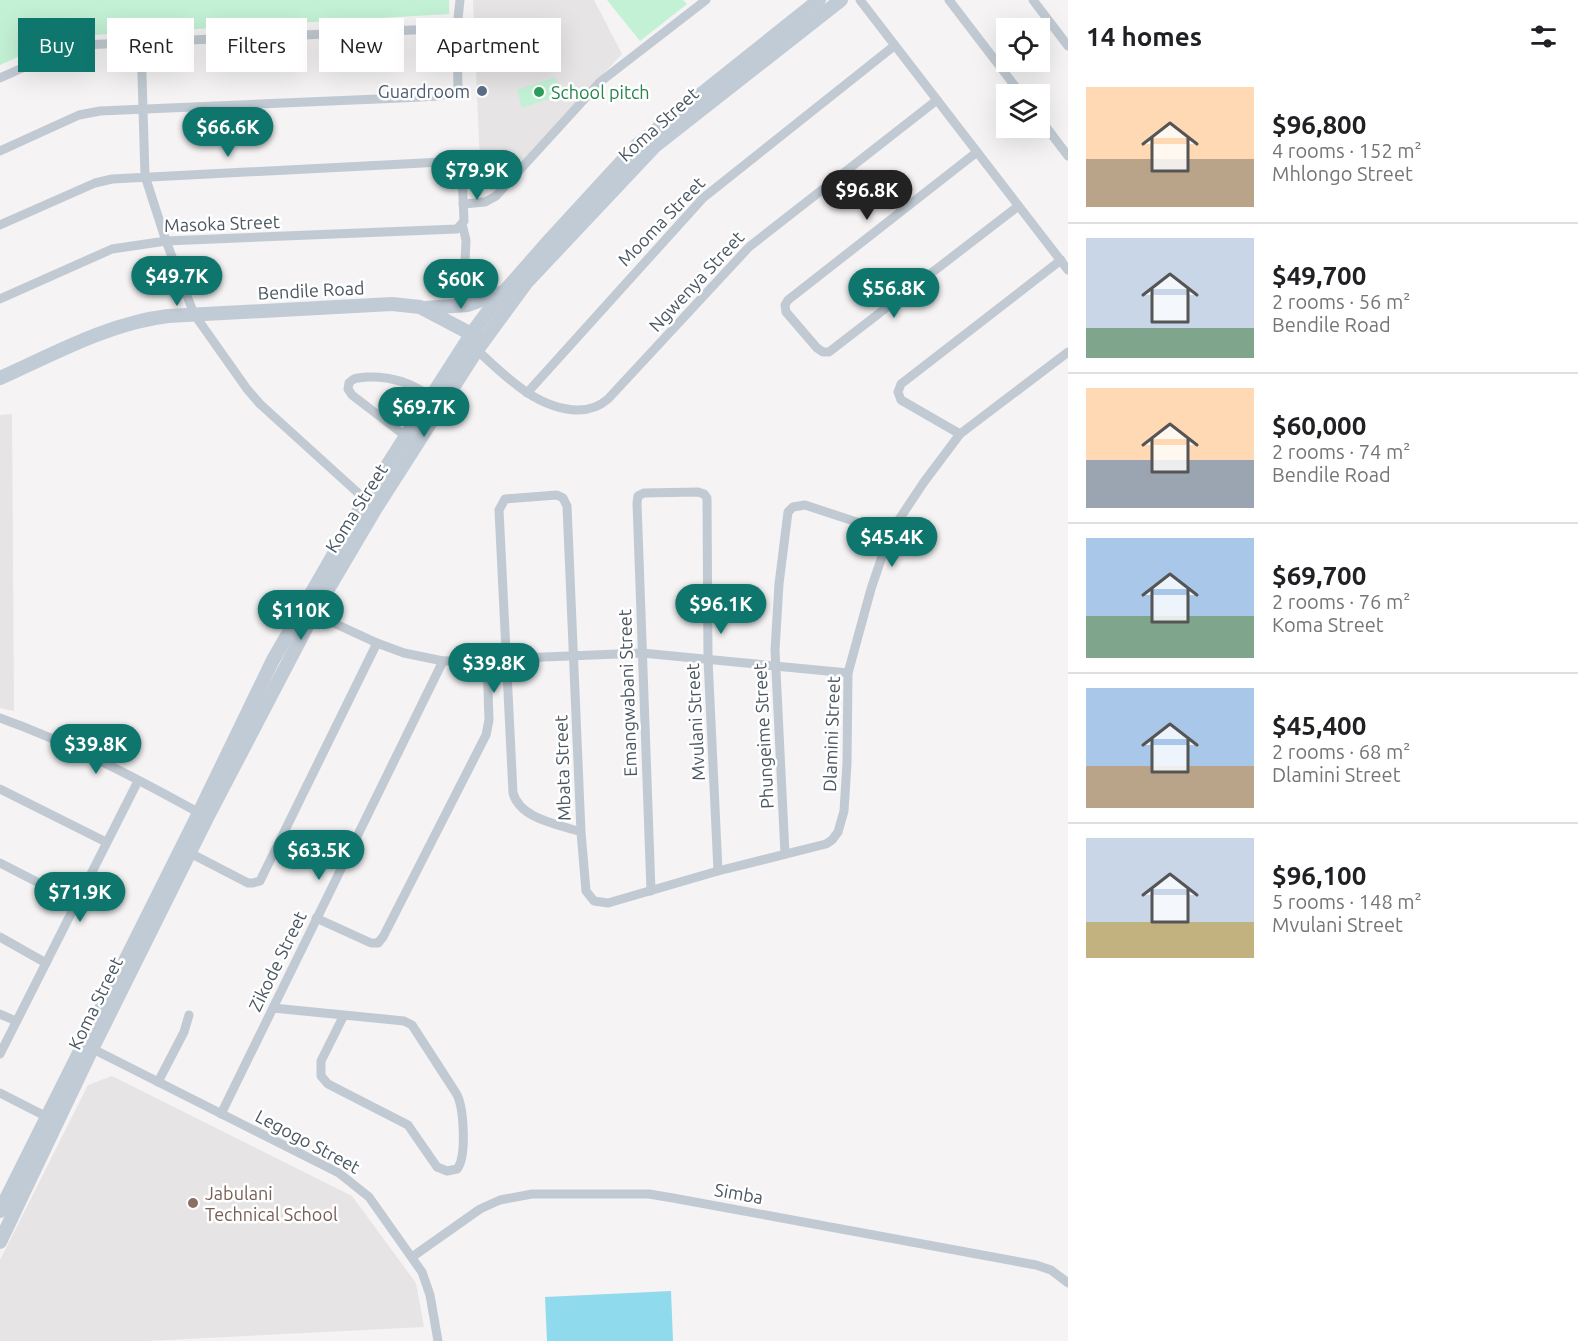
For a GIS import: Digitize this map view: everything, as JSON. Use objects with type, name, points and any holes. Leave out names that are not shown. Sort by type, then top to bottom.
[{"type":"main road","name":"Koma Street","points":[[411,441],[432,397],[472,333],[506,290],[636,146],[819,0]]},
{"type":"main road","name":"Koma Street","points":[[0,1242],[52,1120],[87,1046],[308,611],[370,504],[411,441],[526,283],[655,146],[694,113],[841,0]]},
{"type":"main road","points":[[420,308],[463,306],[490,298],[506,290]]},
{"type":"main road","name":"Bendile Road","points":[[0,378],[144,318],[194,314],[392,304],[420,308],[472,333],[480,346]]},
{"type":"main road","name":"Koma Street","points":[[87,1046],[190,853],[203,816]]},
{"type":"main road","name":"Koma Street","points":[[0,1211],[52,1120]]},
{"type":"street","points":[[458,18],[459,0]]},
{"type":"street","points":[[463,204],[485,202],[496,196],[600,82],[706,0]]},
{"type":"street","points":[[860,0],[1017,207],[1068,270]]},
{"type":"street","points":[[949,0],[1013,84]]},
{"type":"street","points":[[1033,0],[1068,45]]},
{"type":"street","points":[[194,40],[416,30]]},
{"type":"street","points":[[0,78],[73,47],[107,44]]},
{"type":"street","name":"Mooma Street","points":[[527,393],[703,198],[894,46]]},
{"type":"street","points":[[141,72],[145,176],[166,241],[194,314],[246,388],[260,404],[370,504]]},
{"type":"street","points":[[0,151],[79,115],[100,111],[430,96],[458,90],[458,72]]},
{"type":"street","name":"Ngwenya Street","points":[[480,346],[527,393],[545,403],[570,410],[590,409],[605,402],[749,247],[937,100]]},
{"type":"street","points":[[1050,132],[1068,156]]},
{"type":"street","points":[[977,152],[788,300],[784,307],[786,312],[817,348],[825,353],[829,352],[1017,207]]},
{"type":"street","points":[[0,225],[102,180],[451,162],[460,168],[462,173],[464,221],[459,227],[465,240],[463,306]]},
{"type":"street","name":"Masoka Street","points":[[0,299],[112,249],[166,241],[459,227]]},
{"type":"street","points":[[960,434],[901,400],[898,392],[901,384],[1060,260]]},
{"type":"street","name":"Dlamini Street","points":[[785,854],[826,844],[835,837],[843,818],[848,673],[871,589],[890,533],[960,434],[1068,352]]},
{"type":"street","points":[[411,441],[352,395],[348,389],[350,380],[394,378],[411,384],[432,397]]},
{"type":"street","name":"Mvulani Street","points":[[640,494],[698,492],[706,497],[708,659],[718,871]]},
{"type":"street","name":"Emangwabani Street","points":[[640,494],[637,503],[651,891]]},
{"type":"street","name":"Mbata Street","points":[[506,659],[500,507],[507,498],[557,495],[564,500],[568,511],[581,832],[586,891],[594,901],[606,904],[651,891]]},
{"type":"street","name":"Phungeime Street","points":[[785,854],[776,666],[779,584],[785,525],[790,509],[798,505],[805,505],[890,533]]},
{"type":"street","points":[[308,611],[377,643],[404,653],[443,661],[642,653],[848,673]]},
{"type":"street","points":[[190,853],[246,882],[254,883],[260,880],[377,643]]},
{"type":"street","points":[[316,918],[367,942],[376,943],[383,938],[486,735],[489,720],[487,659]]},
{"type":"street","points":[[506,659],[515,800],[524,811],[581,832]]},
{"type":"street","name":"Zikode Street","points":[[221,1114],[443,661]]},
{"type":"street","points":[[0,718],[38,731],[203,816]]},
{"type":"street","points":[[0,1054],[138,781]]},
{"type":"street","points":[[0,789],[106,842]]},
{"type":"street","points":[[651,891],[785,854]]},
{"type":"street","points":[[0,863],[76,902]]},
{"type":"street","points":[[0,937],[46,963]]},
{"type":"street","points":[[273,1008],[406,1021],[414,1027],[461,1103],[463,1113],[462,1160],[457,1169],[447,1171],[437,1167],[408,1125],[328,1084],[321,1076],[321,1061],[344,1015]]},
{"type":"street","points":[[0,1014],[16,1021]]},
{"type":"street","points":[[158,1082],[189,1015]]},
{"type":"street","name":"Legogo Street","points":[[87,1046],[339,1173],[356,1185],[378,1209],[422,1272],[428,1286],[438,1341]]},
{"type":"street","points":[[0,1092],[52,1120]]},
{"type":"street","name":"Simba","points":[[412,1257],[480,1209],[500,1200],[532,1194],[649,1194],[1036,1265],[1051,1270],[1068,1283]]},
{"type":"shaded area","points":[[473,0],[594,0],[622,54],[494,191],[481,186],[476,72],[561,72],[561,18],[474,18]]},
{"type":"shaded area","points":[[12,414],[14,711],[0,708],[0,415]]},
{"type":"shaded area","name":"Jabulani Technical School","points":[[112,1076],[352,1196],[416,1283],[424,1327],[147,1341],[0,1341],[0,1260],[88,1085]]},
{"type":"green space","points":[[0,0],[449,0],[449,14],[382,18],[319,18],[319,22],[307,22],[307,18],[206,18],[206,28],[194,29],[194,18],[107,18],[107,34],[95,35],[95,18],[18,18],[18,57],[0,65]]},
{"type":"green space","points":[[607,0],[683,0],[687,4],[640,41]]},
{"type":"green space","name":"School pitch","points":[[556,77],[561,95],[522,108],[517,90]]},
{"type":"water","points":[[671,1291],[673,1341],[547,1341],[545,1297]]},
{"type":"place","name":"Guardroom","points":[[482,91]]},
{"type":"place","name":"School pitch","points":[[539,92]]},
{"type":"place","name":"Jabulani Technical School","points":[[193,1203]]}]
